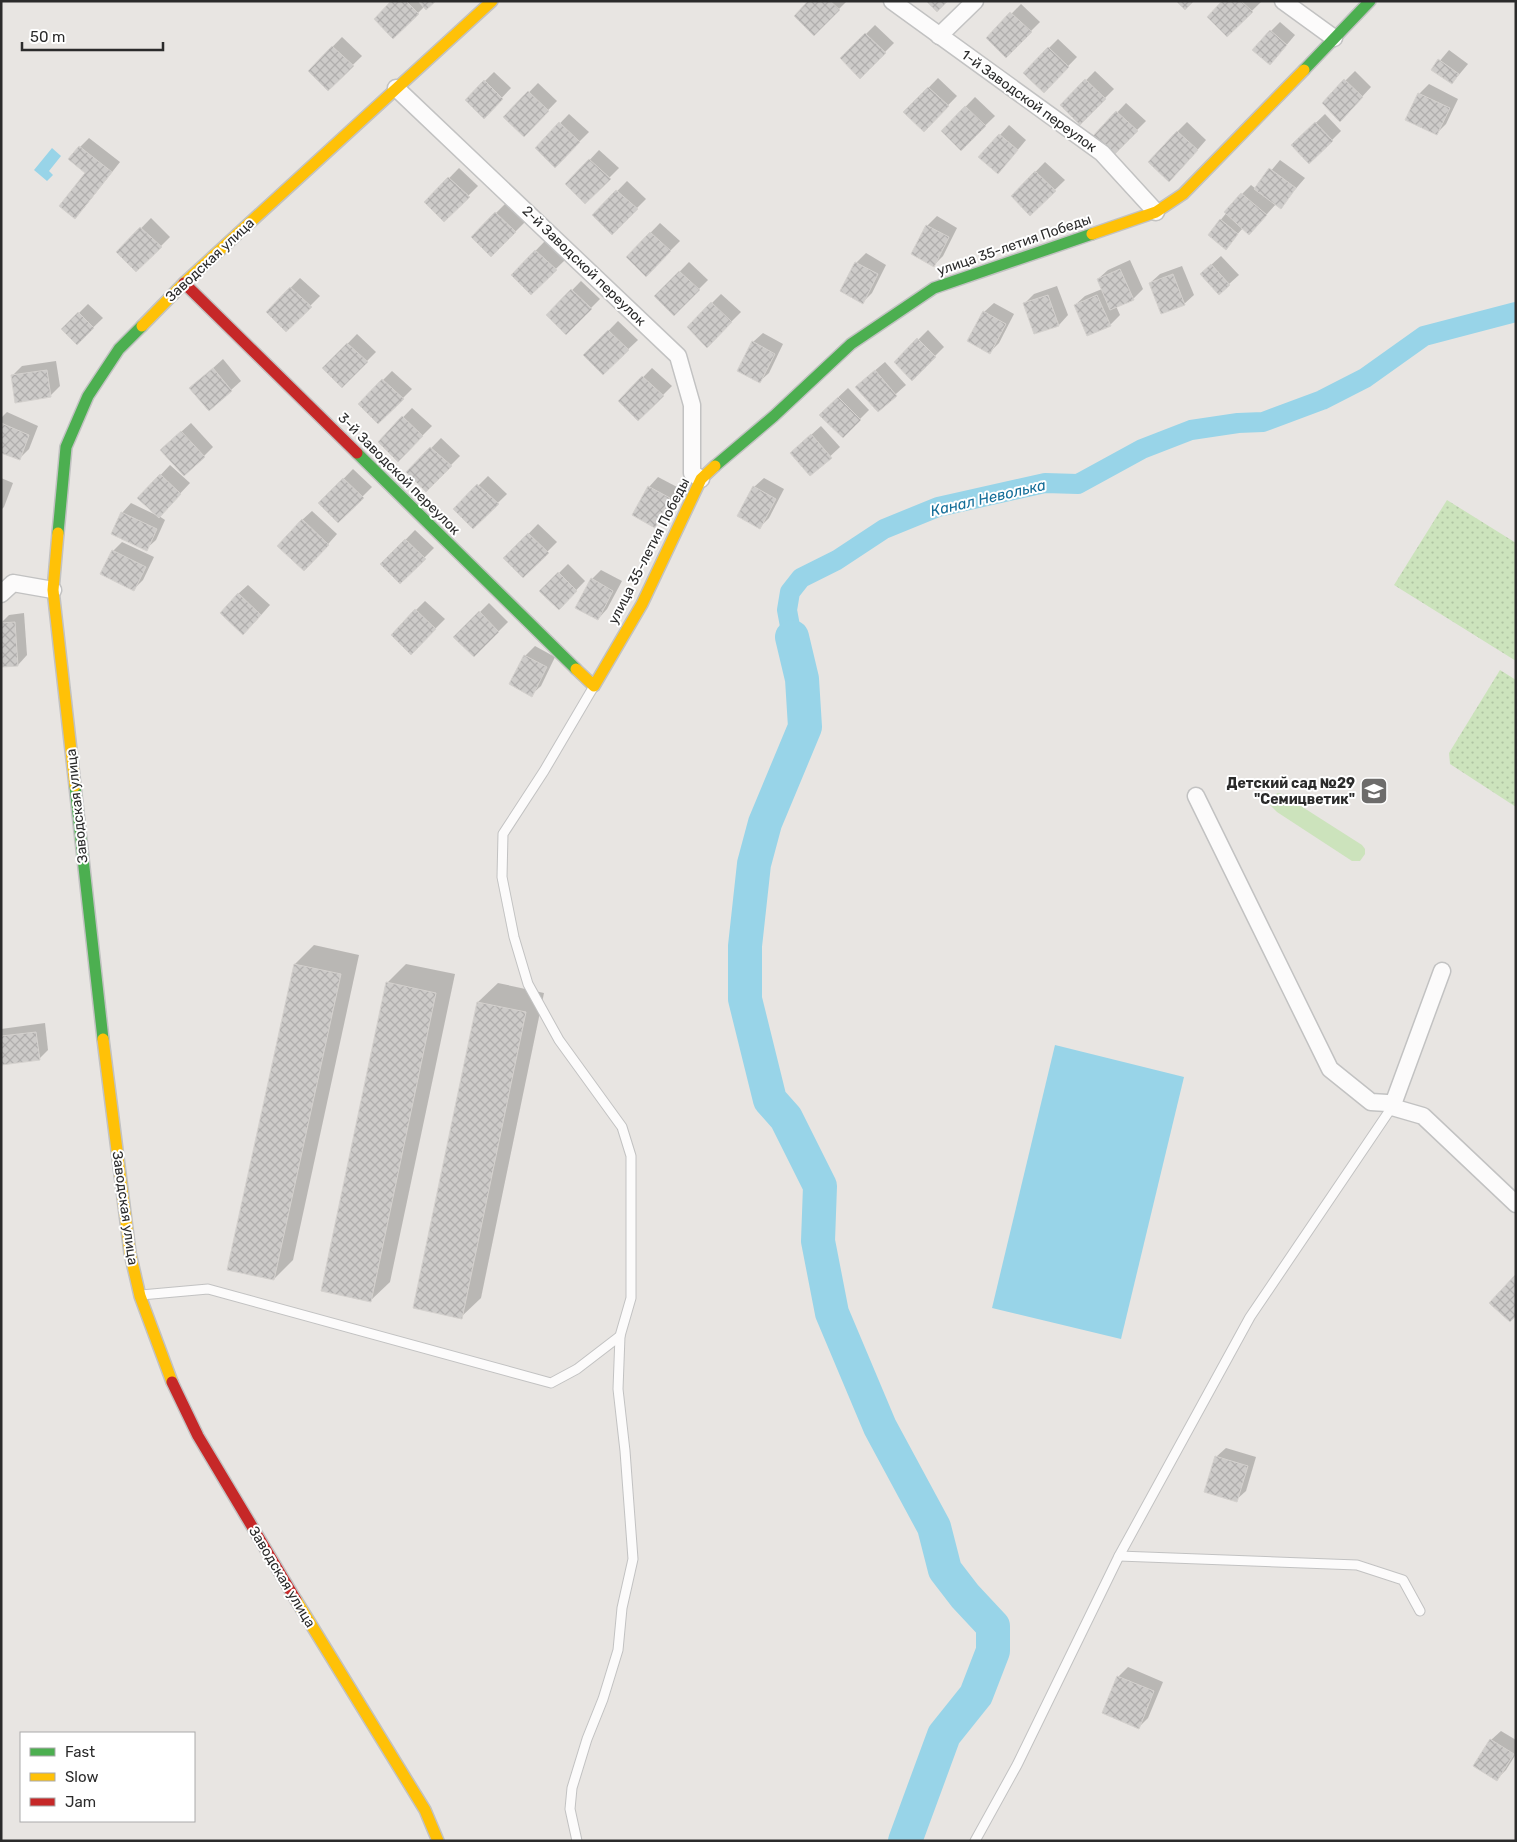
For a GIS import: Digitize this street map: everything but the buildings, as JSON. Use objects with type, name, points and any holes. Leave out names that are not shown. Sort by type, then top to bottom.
[{"type":"main road","name":"Заводская улица","points":[[438,1841],[425,1810],[289,1589],[198,1436],[166,1372],[140,1296],[130,1253],[110,1101],[53,590],[66,448],[88,396],[119,349],[184,283],[492,1]]},
{"type":"main road","name":"улица 35-летия Победы","points":[[594,686],[642,604],[701,480],[774,416],[851,344],[934,288],[1156,212],[1183,194],[1370,1]]},
{"type":"main road","name":"3-й Заводской переулок","points":[[184,283],[594,686]]},
{"type":"street","name":"1-й Заводской переулок","points":[[892,1],[1102,153],[1156,212]]},
{"type":"street","points":[[939,36],[974,1]]},
{"type":"street","points":[[1283,1],[1334,38]]},
{"type":"street","name":"2-й Заводской переулок","points":[[396,88],[678,356],[692,405],[692,472],[701,480]]},
{"type":"street","points":[[1,594],[13,584],[53,590]]},
{"type":"street","points":[[1196,796],[1330,1069],[1371,1102],[1387,1103],[1392,1107],[1423,1116],[1516,1204]]},
{"type":"street","points":[[1392,1107],[1442,971]]},
{"type":"lane","points":[[577,1841],[570,1809],[572,1788],[618,1650],[622,1608],[633,1559],[625,1451],[618,1389],[620,1336],[631,1298],[631,1156],[622,1127],[559,1040],[528,984],[514,937],[502,877],[503,834],[594,686]]},
{"type":"lane","points":[[975,1841],[1017,1764],[1118,1556],[1250,1317],[1392,1107]]},
{"type":"lane","points":[[140,1296],[208,1289],[551,1383],[577,1369],[620,1336]]},
{"type":"lane","points":[[1118,1556],[1357,1565],[1403,1580],[1420,1612]]},
{"type":"green space","points":[[1447,500],[1516,543],[1516,661],[1394,585]]},
{"type":"green space","points":[[1500,670],[1516,680],[1516,807],[1450,764],[1449,753]]},
{"type":"green space","points":[[1278,793],[1362,845],[1365,849],[1365,854],[1360,861],[1352,861],[1277,812],[1270,805],[1274,795]]},
{"type":"water","points":[[52,148],[61,156],[49,171],[53,175],[47,181],[34,170]]},
{"type":"water","points":[[1055,1045],[1184,1077],[1121,1339],[992,1308]]},
{"type":"waterway","name":"Канал Неволька","points":[[792,637],[787,610],[790,592],[801,578],[837,560],[884,529],[938,507],[1045,483],[1078,484],[1142,449],[1191,430],[1238,423],[1263,422],[1322,400],[1365,378],[1424,336],[1516,312]]},
{"type":"waterway","points":[[792,637],[802,679],[805,727],[765,823],[754,864],[745,946],[745,999],[770,1100],[786,1118],[820,1186],[818,1241],[832,1313],[880,1427],[934,1527],[945,1570],[965,1596],[993,1626],[993,1651],[976,1695],[944,1735],[905,1841]]},
{"type":"traffic: fast","points":[[1304,70],[1370,1]]},
{"type":"traffic: fast","points":[[715,466],[774,416],[851,344],[934,288],[1092,234]]},
{"type":"traffic: fast","points":[[58,533],[66,447],[88,396],[119,349],[142,326]]},
{"type":"traffic: fast","points":[[357,453],[576,669]]},
{"type":"traffic: fast","points":[[75,786],[103,1039]]},
{"type":"traffic: slow","points":[[142,326],[184,283],[492,1]]},
{"type":"traffic: slow","points":[[1092,234],[1156,212],[1183,194],[1304,70]]},
{"type":"traffic: slow","points":[[576,669],[594,686],[642,604],[701,479],[715,466]]},
{"type":"traffic: slow","points":[[58,533],[53,590],[75,786]]},
{"type":"traffic: slow","points":[[103,1039],[130,1253],[140,1296],[172,1382]]},
{"type":"traffic: slow","points":[[296,1600],[425,1810],[438,1841]]},
{"type":"traffic: jam","points":[[184,283],[357,453]]},
{"type":"traffic: jam","points":[[172,1382],[198,1436],[296,1600]]},
{"type":"place","name":"Детский сад №29 \"Семицветик\"","points":[[1374,791]]}]
